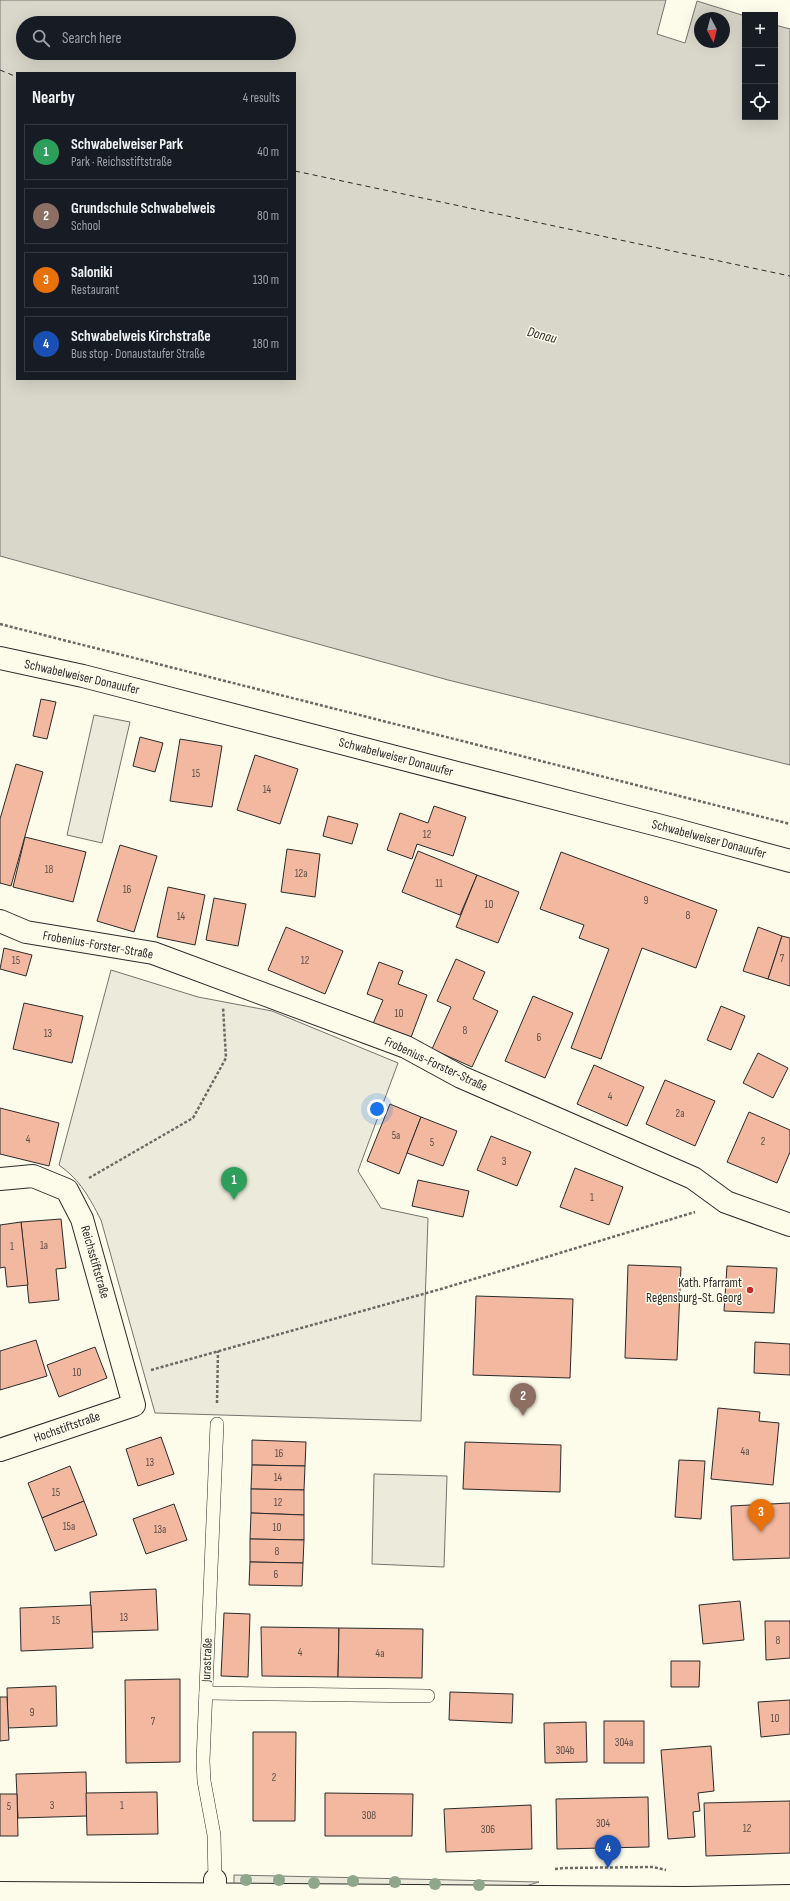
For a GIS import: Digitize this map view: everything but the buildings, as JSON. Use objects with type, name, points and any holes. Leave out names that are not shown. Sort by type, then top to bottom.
[{"type":"street","name":"Schwabelweiser Donauufer","points":[[0,658],[83,676],[674,829],[790,861]]},
{"type":"street","name":"Frobenius-Forster-Straße","points":[[0,922],[26,932],[153,953],[406,1047],[461,1077],[694,1178],[726,1202],[790,1225]]},
{"type":"street","points":[[0,1179],[34,1176],[67,1190]]},
{"type":"street","name":"Reichsstiftstraße","points":[[67,1190],[82,1219],[134,1404]]},
{"type":"street","name":"Hochstiftstraße","points":[[0,1450],[134,1404]]},
{"type":"street","points":[[0,1893],[215,1888],[686,1898],[790,1896]]},
{"type":"lane","name":"Jurastraße","points":[[215,1888],[214,1835],[204,1781],[203,1761],[217,1424]]},
{"type":"lane","points":[[206,1693],[428,1696]]},
{"type":"path","points":[[0,624],[790,824]]},
{"type":"path","points":[[67,1190],[193,1118],[226,1058],[222,979]]},
{"type":"path","points":[[127,1376],[441,1289],[726,1202]]},
{"type":"path","points":[[217,1424],[218,1351]]},
{"type":"shaded area","points":[[94,715],[130,722],[102,843],[67,835]]},
{"type":"shaded area","points":[[111,970],[198,997],[272,1011],[398,1063],[358,1171],[381,1208],[428,1218],[421,1421],[155,1413],[101,1220],[79,1183],[59,1165]]},
{"type":"shaded area","points":[[374,1474],[447,1476],[444,1567],[372,1564]]},
{"type":"shaded area","points":[[234,1875],[539,1882],[519,1888],[234,1886]]},
{"type":"water","name":"Donau","points":[[0,0],[666,0],[657,34],[685,43],[697,1],[742,15],[742,120],[778,120],[778,26],[790,29],[790,765],[448,680],[0,556]]},
{"type":"ferry route","points":[[0,70],[16,77]]},
{"type":"ferry route","points":[[296,171],[790,276]]},
{"type":"place","name":"Schwabelweiser Park","points":[[234,1200]]},
{"type":"place","name":"Kath. Pfarramt Regensburg-St. Georg","points":[[750,1290]]},
{"type":"place","name":"Grundschule Schwabelweis","points":[[523,1416]]},
{"type":"place","name":"Saloniki","points":[[761,1532]]},
{"type":"place","name":"Schwabelweis Kirchstraße","points":[[608,1868]]}]
